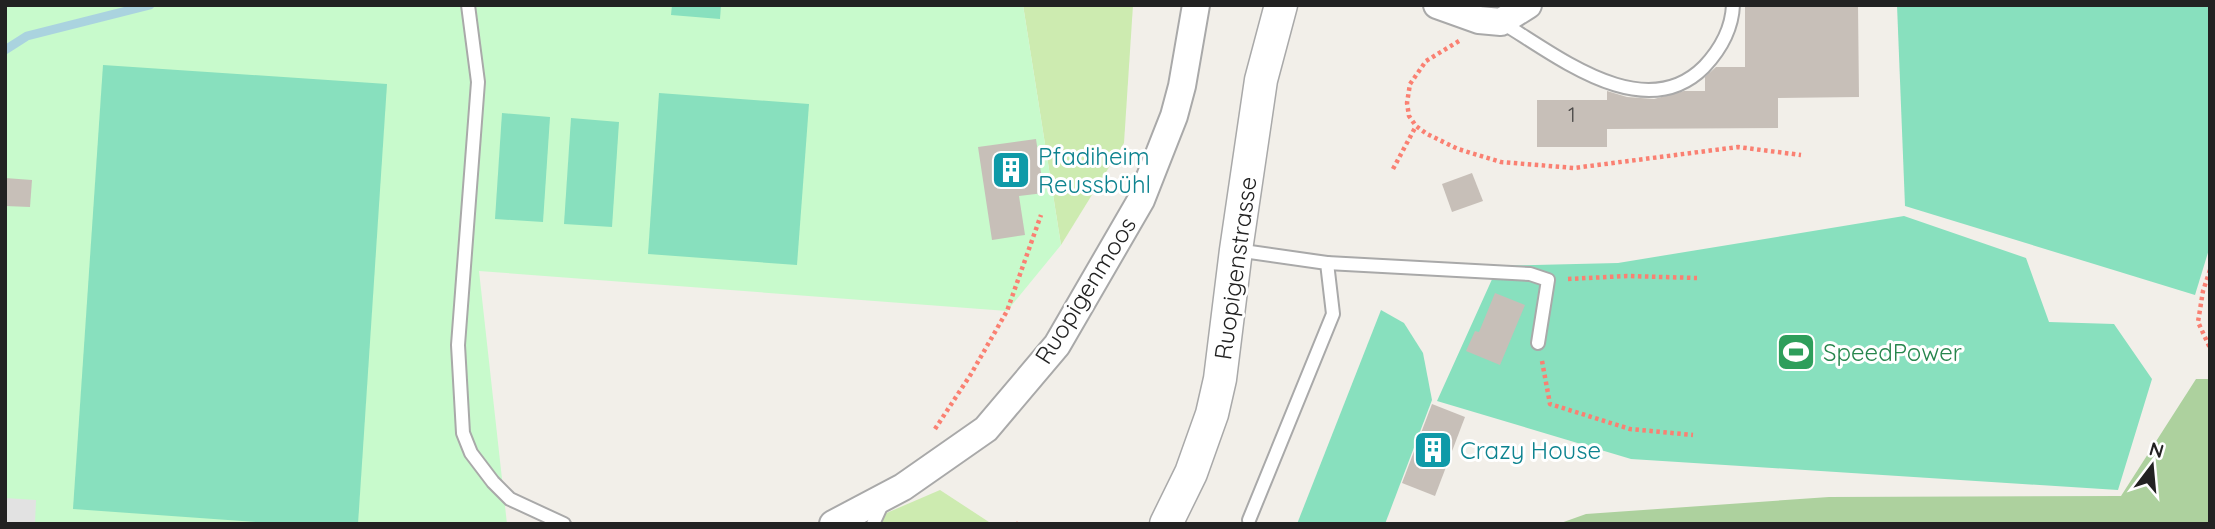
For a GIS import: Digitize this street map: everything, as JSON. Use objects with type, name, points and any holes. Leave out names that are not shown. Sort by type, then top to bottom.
[{"type":"street","name":"Ruopigenmoos","points":[[833,524],[903,486],[986,429],[1057,345],[1141,200],[1174,116],[1196,5]]},
{"type":"street","name":"Ruopigenstrasse","points":[[1166,524],[1191,474],[1212,414],[1220,379],[1261,80],[1281,5]]},
{"type":"street","points":[[1437,5],[1472,18],[1501,22],[1528,5]]},
{"type":"lane","points":[[468,5],[478,82],[458,345],[463,433],[471,453],[510,499],[564,524]]},
{"type":"lane","points":[[1501,22],[1595,79],[1626,88],[1652,90],[1685,80],[1700,71],[1722,44],[1729,29],[1733,5]]},
{"type":"lane","points":[[1236,250],[1327,262],[1530,274],[1548,280],[1538,343]]},
{"type":"lane","points":[[1249,520],[1333,314],[1327,262]]},
{"type":"lane","points":[[873,524],[884,496]]},
{"type":"path","points":[[1472,18],[1466,36],[1426,61],[1410,83],[1407,103],[1409,116],[1416,126],[1458,149],[1501,162],[1574,168],[1738,147],[1801,155]]},
{"type":"path","points":[[1393,169],[1416,126]]},
{"type":"path","points":[[934,430],[971,374],[1007,311],[1041,215]]},
{"type":"path","points":[[2210,270],[2198,322],[2210,348]]},
{"type":"path","points":[[1548,280],[1627,276],[1697,278]]},
{"type":"path","points":[[1538,343],[1550,404],[1630,429],[1693,435]]},
{"type":"green space","points":[[5,5],[1023,5],[1061,245],[1007,311],[479,271],[507,524],[5,524]]},
{"type":"green space","points":[[672,5],[721,5],[720,19],[671,15]]},
{"type":"green space","points":[[1023,5],[1133,5],[1124,143],[1061,245]]},
{"type":"green space","points":[[1897,5],[2210,5],[2210,246],[2195,295],[1905,206]]},
{"type":"green space","points":[[103,65],[387,84],[358,524],[283,524],[73,509]]},
{"type":"green space","points":[[659,93],[809,104],[797,265],[648,254]]},
{"type":"green space","points":[[502,113],[550,117],[543,222],[495,219]]},
{"type":"green space","points":[[571,118],[619,122],[612,227],[564,224]]},
{"type":"green space","name":"SpeedPower","points":[[1904,216],[2026,258],[2049,322],[2114,324],[2152,379],[2118,490],[1631,459],[1437,401],[1498,266],[1618,263]]},
{"type":"green space","points":[[1381,310],[1404,323],[1423,353],[1432,400],[1385,524],[1297,524]]},
{"type":"green space","points":[[2196,379],[2210,379],[2210,524],[1558,524],[1586,514],[1829,497],[2121,496]]},
{"type":"green space","points":[[940,490],[992,524],[861,524]]},
{"type":"shaded area","points":[[5,498],[36,500],[35,524],[5,524]]},
{"type":"building","points":[[1745,5],[1858,5],[1859,97],[1778,98],[1778,128],[1607,129],[1607,147],[1537,147],[1537,100],[1607,100],[1607,91],[1627,97],[1654,99],[1684,91],[1705,91],[1705,77],[1716,67],[1745,67]]},
{"type":"building","name":"Pfadiheim Reussbühl","points":[[1036,139],[1044,193],[1019,196],[1025,235],[992,240],[978,147]]},
{"type":"building","points":[[1472,173],[1483,201],[1452,212],[1442,184]]},
{"type":"building","points":[[5,178],[32,180],[30,207],[5,206]]},
{"type":"building","points":[[1495,293],[1525,305],[1500,365],[1466,351],[1475,331],[1479,332]]},
{"type":"building","name":"Crazy House","points":[[1432,404],[1465,417],[1435,496],[1402,483]]},
{"type":"waterway","points":[[5,50],[27,36],[150,5]]},
{"type":"place","name":"Pfadiheim Reussbühl","points":[[1011,170]]},
{"type":"place","name":"SpeedPower","points":[[1796,352]]},
{"type":"place","name":"Crazy House","points":[[1433,450]]}]
